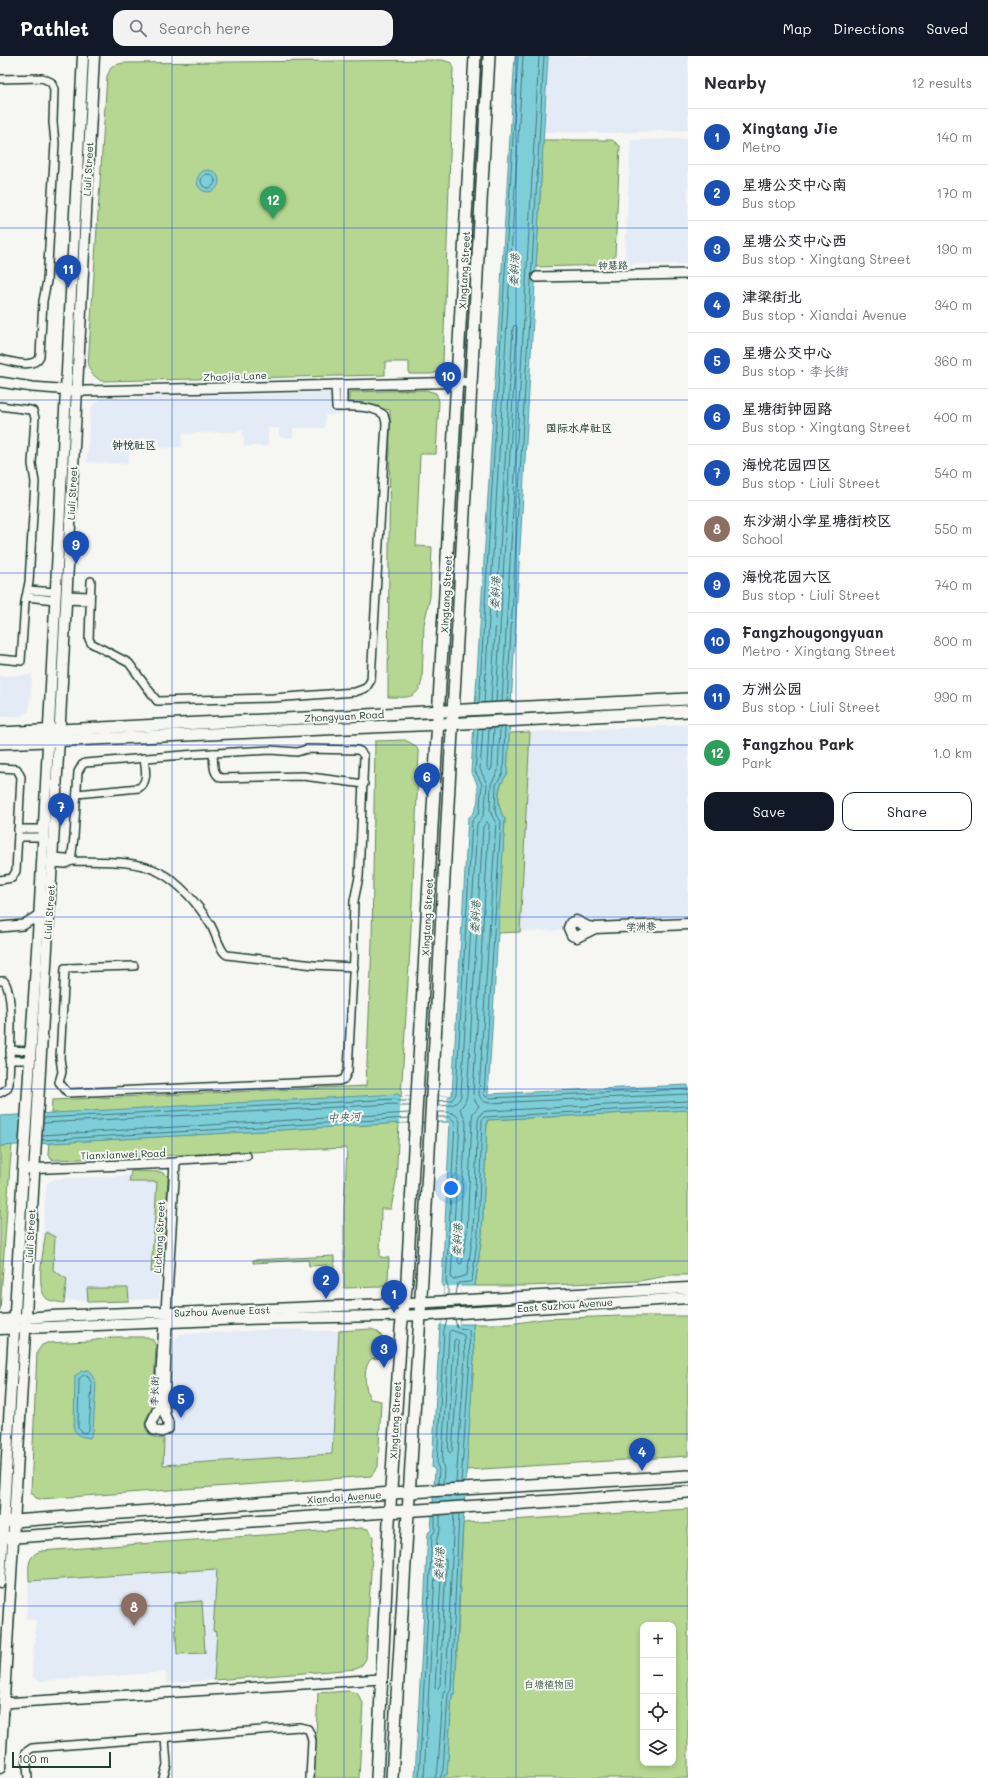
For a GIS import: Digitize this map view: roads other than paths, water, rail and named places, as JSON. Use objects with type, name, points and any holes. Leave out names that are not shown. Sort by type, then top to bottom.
[{"type":"main road","name":"Liuli Street","points":[[0,1582],[5,1537],[20,1324],[36,1144],[44,915],[43,833],[54,735],[66,597],[83,56]]},
{"type":"main road","name":"Liuli Street","points":[[44,915],[52,860],[56,596],[72,390],[94,56]]},
{"type":"main road","name":"Xingtang Street","points":[[377,1778],[390,1512],[416,1122],[476,56]]},
{"type":"main road","name":"Xingtang Street","points":[[392,1778],[421,1302],[489,56]]},
{"type":"main road","name":"Zhongyuan Road","points":[[0,744],[97,729],[688,699]]},
{"type":"main road","name":"Zhongyuan Road","points":[[0,733],[54,735],[438,724],[688,711]]},
{"type":"main road","name":"学洲巷","points":[[595,928],[688,924]]},
{"type":"main road","name":"Liuli Street","points":[[20,1324],[23,1169],[26,1115],[30,1056],[43,932]]},
{"type":"main road","name":"East Suzhou Avenue","points":[[444,1301],[688,1288]]},
{"type":"main road","name":"East Suzhou Avenue","points":[[443,1314],[688,1298]]},
{"type":"main road","name":"Suzhou Avenue East","points":[[166,1319],[404,1302],[444,1301]]},
{"type":"main road","name":"Suzhou Avenue East","points":[[0,1329],[66,1316],[166,1319],[443,1314]]},
{"type":"main road","name":"Suzhou Avenue East","points":[[0,1320],[20,1324]]},
{"type":"main road","name":"Xiandai Avenue","points":[[6,1522],[433,1490],[688,1476]]},
{"type":"main road","name":"Xiandai Avenue","points":[[5,1537],[688,1492]]},
{"type":"main road","name":"Liuli Street","points":[[0,1768],[4,1703],[5,1537]]},
{"type":"street","points":[[0,80],[42,78],[51,82],[54,89],[53,122],[55,143],[47,281],[43,301],[40,356],[37,361],[30,364],[0,359]]},
{"type":"street","name":"钟慧路","points":[[538,277],[688,274]]},
{"type":"street","name":"Zhaojia Lane","points":[[0,382],[32,387],[72,390],[471,382]]},
{"type":"street","points":[[339,384],[344,407]]},
{"type":"street","points":[[91,581],[88,635],[91,643],[129,663],[157,701],[273,698],[355,692],[366,688],[371,680],[386,423],[384,415],[377,411],[359,407],[336,407],[339,384]]},
{"type":"street","points":[[0,406],[30,410],[33,412],[35,418],[32,464],[35,482],[29,582],[21,661],[0,659]]},
{"type":"street","points":[[27,593],[56,596]]},
{"type":"street","points":[[66,597],[90,598]]},
{"type":"street","points":[[71,861],[78,772],[82,765],[144,758],[270,750],[297,752],[307,749],[357,750],[362,753],[365,759],[359,877],[354,901],[352,939],[354,967],[348,1071],[344,1079],[331,1081],[73,1094],[68,1092],[59,1082],[62,1072],[60,1058],[65,968],[134,966]]},
{"type":"street","points":[[214,753],[216,775],[221,778],[303,776],[364,784]]},
{"type":"street","points":[[77,794],[139,788],[146,779],[144,758]]},
{"type":"street","points":[[0,768],[17,769],[20,774],[15,875],[9,879],[0,880]]},
{"type":"street","points":[[18,829],[43,833]]},
{"type":"street","points":[[18,837],[43,833]]},
{"type":"street","points":[[52,860],[66,864],[71,861],[120,863],[147,868],[158,872],[186,894],[200,908],[217,936],[223,952],[227,955],[314,965],[354,967]]},
{"type":"street","points":[[0,927],[23,925],[44,915]]},
{"type":"street","points":[[23,925],[43,932]]},
{"type":"street","points":[[0,981],[6,983],[10,996],[10,1050],[8,1084],[7,1089],[0,1093]]},
{"type":"street","points":[[10,1050],[30,1056]]},
{"type":"street","points":[[9,1060],[30,1056]]},
{"type":"street","name":"Tianxianwei Road","points":[[23,1169],[175,1163],[180,1160],[247,1156]]},
{"type":"street","name":"Lichang Street","points":[[166,1319],[175,1163]]},
{"type":"street","name":"李长街","points":[[166,1319],[164,1406],[168,1429],[162,1432],[154,1430],[151,1424],[159,1406],[166,1319]]},
{"type":"street","points":[[4,1703],[381,1679]]},
{"type":"street","points":[[28,1778],[26,1752],[32,1748],[304,1728],[308,1729],[312,1737],[310,1778]]},
{"type":"street","points":[[163,1778],[167,1765],[165,1738]]},
{"type":"water","points":[[515,56],[548,56],[507,775],[503,779],[498,797],[500,809],[505,819],[488,1094],[688,1085],[688,1110],[487,1120],[482,1234],[475,1286],[461,1286],[460,1289],[459,1324],[473,1324],[474,1357],[461,1553],[455,1694],[452,1694],[447,1775],[444,1775],[444,1778],[415,1778],[428,1533],[431,1530],[435,1470],[432,1467],[440,1325],[442,1325],[444,1287],[442,1286],[450,1122],[403,1123],[0,1146],[0,1116],[398,1094],[401,1097],[452,1095],[468,818],[475,809],[478,796],[477,783],[471,773]]},
{"type":"water","points":[[208,170],[212,171],[218,177],[218,185],[212,191],[208,192],[204,191],[198,185],[197,181],[198,177],[204,171]]},
{"type":"water","points":[[89,1370],[96,1383],[93,1431],[90,1438],[80,1436],[74,1430],[75,1376],[82,1371]]},
{"type":"place","name":"Fangzhou Park","points":[[273,219]]},
{"type":"place","name":"方洲公园","points":[[68,288]]},
{"type":"place","name":"Fangzhougongyuan","points":[[448,395]]},
{"type":"place","name":"海悦花园六区","points":[[76,564]]},
{"type":"place","name":"星塘街钟园路","points":[[427,796]]},
{"type":"place","name":"海悦花园四区","points":[[61,826]]},
{"type":"place","name":"星塘公交中心南","points":[[326,1299]]},
{"type":"place","name":"Xingtang Jie","points":[[394,1313]]},
{"type":"place","name":"星塘公交中心西","points":[[384,1368]]},
{"type":"place","name":"星塘公交中心","points":[[181,1418]]},
{"type":"place","name":"津梁街北","points":[[642,1471]]},
{"type":"place","name":"东沙湖小学星塘街校区","points":[[134,1626]]},
{"type":"district","name":"国际水岸社区","points":[[579,428]]},
{"type":"district","name":"钟悦社区","points":[[134,445]]},
{"type":"water label","name":"娄斜港","points":[[514,270]]},
{"type":"water label","name":"娄斜港","points":[[495,593]]},
{"type":"water label","name":"娄斜港","points":[[475,917]]},
{"type":"water label","name":"中央河","points":[[344,1117]]},
{"type":"water label","name":"娄斜港","points":[[457,1240]]},
{"type":"water label","name":"娄斜港","points":[[439,1564]]},
{"type":"park label","name":"白塘植物园","points":[[549,1684]]}]
